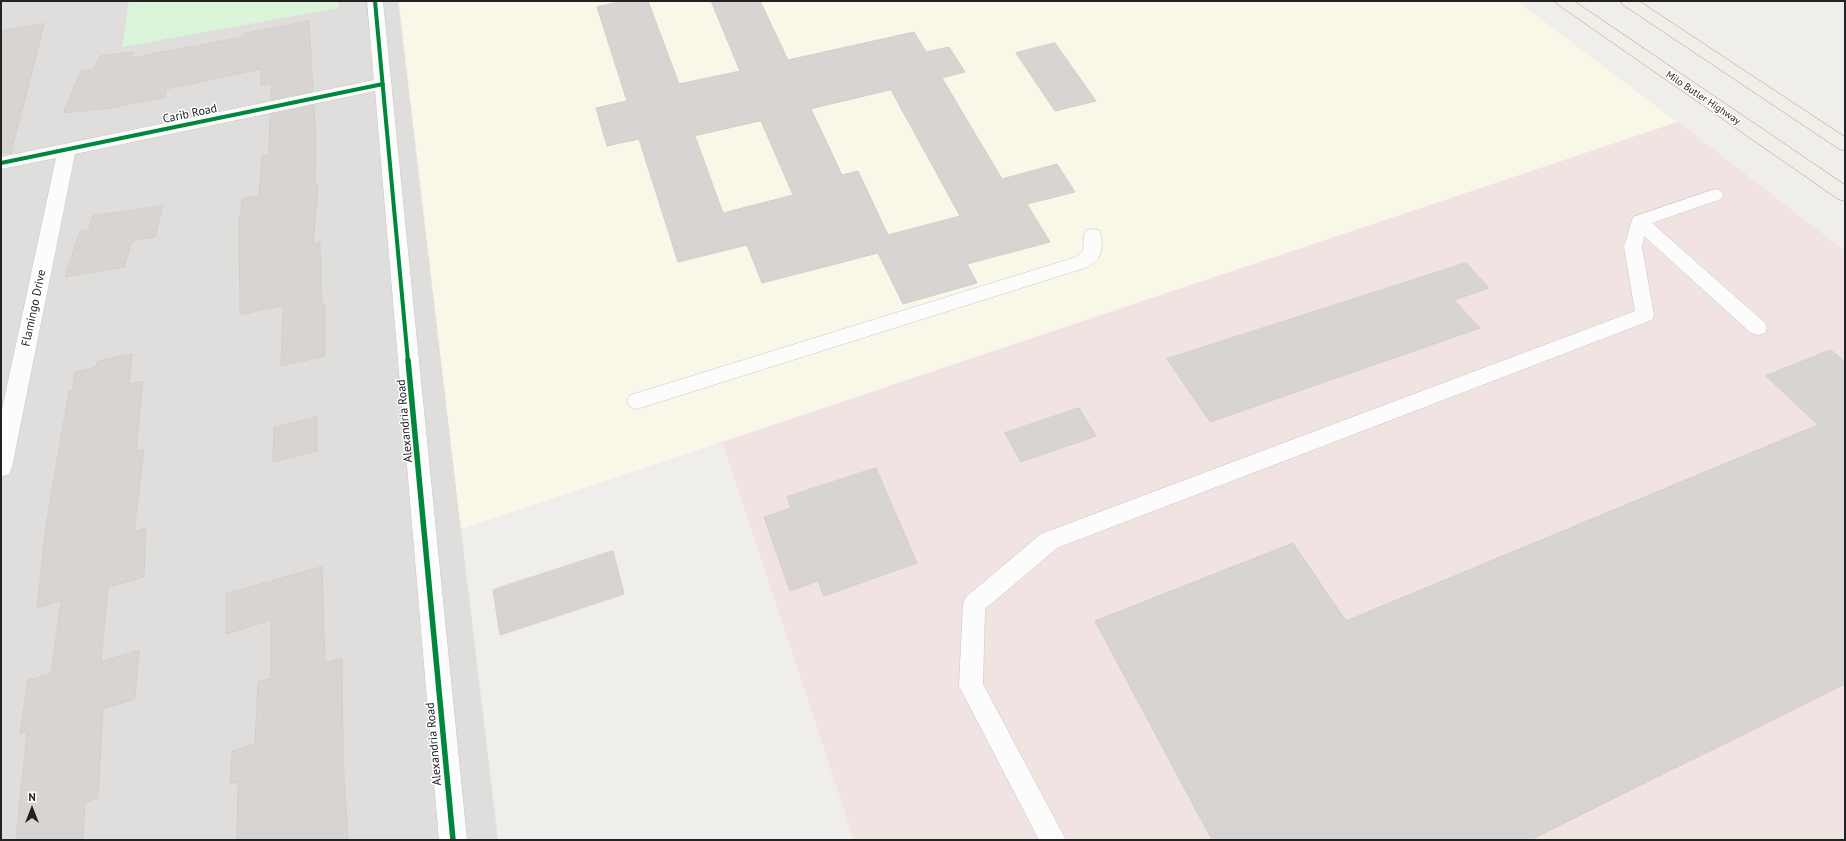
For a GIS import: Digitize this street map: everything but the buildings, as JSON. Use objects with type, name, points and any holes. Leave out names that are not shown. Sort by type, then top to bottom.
[{"type":"main road","name":"Milo Butler Highway","points":[[1563,1],[1845,194]]},
{"type":"main road","points":[[1628,1],[1845,145]]},
{"type":"street","name":"Alexandria Road","points":[[375,1],[453,840]]},
{"type":"street","name":"Carib Road","points":[[1,163],[383,84]]},
{"type":"street","name":"Flamingo Drive","points":[[1,467],[67,150]]},
{"type":"lane","points":[[1639,221],[1715,195]]},
{"type":"lane","points":[[1639,221],[1758,328]]},
{"type":"lane","points":[[1053,840],[971,686],[974,604],[1049,541],[1645,315],[1633,247],[1639,221]]},
{"type":"lane","points":[[636,401],[1082,262],[1092,254],[1093,235]]},
{"type":"shaded area","points":[[1,1],[398,1],[498,840],[1,840]]},
{"type":"shaded area","points":[[399,1],[1517,1],[1677,122],[461,529]]},
{"type":"shaded area","points":[[1678,122],[1845,251],[1845,840],[854,840],[722,442]]},
{"type":"green space","points":[[129,1],[338,1],[338,8],[122,47]]},
{"type":"cycle path","points":[[375,1],[453,840]]},
{"type":"cycle path","points":[[1,163],[383,84]]}]
